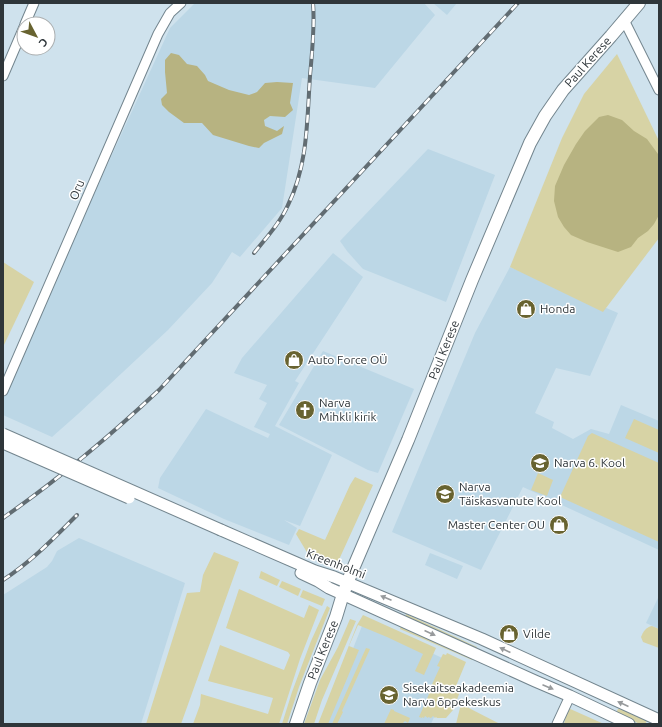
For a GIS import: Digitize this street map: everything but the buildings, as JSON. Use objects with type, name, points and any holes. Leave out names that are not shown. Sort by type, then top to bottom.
[{"type":"highway","name":"Paul Kerese","points":[[296,724],[310,683],[339,609],[343,594],[530,143],[545,116],[563,90],[639,3]]},
{"type":"main road","name":"Kreenholmi","points":[[3,434],[220,533],[329,588],[630,724]]},
{"type":"main road","name":"Kreenholmi","points":[[3,442],[220,533],[348,583],[482,639],[659,720]]},
{"type":"street","points":[[28,16],[34,3]]},
{"type":"street","name":"Oru","points":[[3,391],[158,34],[170,13],[181,3]]},
{"type":"street","points":[[624,20],[659,90]]},
{"type":"street","points":[[4,70],[16,44]]},
{"type":"street","points":[[557,724],[570,696]]},
{"type":"shaded area","points":[[195,3],[424,3],[435,15],[375,88],[302,78],[282,208],[240,257],[232,252],[212,283],[168,330],[52,437],[3,415],[3,393],[170,28]]},
{"type":"shaded area","points":[[433,3],[457,3],[447,15]]},
{"type":"shaded area","points":[[171,53],[179,55],[187,64],[197,66],[208,81],[229,90],[249,95],[257,92],[265,83],[293,83],[290,103],[293,110],[285,117],[270,116],[264,120],[265,126],[277,131],[284,126],[282,134],[264,143],[259,148],[213,135],[202,123],[184,123],[162,105],[161,99],[167,93],[165,60]]},
{"type":"shaded area","points":[[617,54],[659,141],[659,238],[603,312],[510,267],[562,138],[584,94]]},
{"type":"shaded area","points":[[608,115],[622,120],[634,131],[647,139],[658,154],[659,215],[648,231],[638,238],[631,247],[618,252],[571,235],[558,217],[554,201],[555,186],[564,165],[576,144],[585,131],[599,117]]},
{"type":"shaded area","points":[[428,149],[495,175],[446,302],[363,269],[340,241]]},
{"type":"shaded area","points":[[333,253],[363,277],[295,381],[299,383],[275,426],[332,455],[300,526],[284,520],[297,528],[289,545],[224,519],[158,488],[160,478],[206,409],[268,438],[270,434],[254,427],[267,403],[259,399],[267,385],[234,373],[242,358]]},
{"type":"shaded area","points":[[3,262],[34,282],[3,347]]},
{"type":"shaded area","name":"Narva 6. Kool","points":[[510,267],[618,313],[590,376],[556,368],[535,413],[554,422],[552,428],[573,439],[591,429],[609,434],[621,405],[659,421],[659,550],[523,487],[481,570],[392,532],[475,333]]},
{"type":"shaded area","points":[[323,351],[414,389],[378,473],[368,470],[279,425]]},
{"type":"shaded area","points":[[634,419],[659,430],[659,453],[625,438]]},
{"type":"shaded area","points":[[592,433],[659,463],[659,542],[560,497],[588,436]]},
{"type":"shaded area","points":[[538,473],[553,480],[547,496],[531,490]]},
{"type":"shaded area","points":[[355,477],[373,485],[337,564],[333,565],[308,554],[296,534],[299,529],[325,540]]},
{"type":"shaded area","points":[[79,538],[185,583],[141,724],[3,724],[3,595],[47,567],[57,551]]},
{"type":"shaded area","points":[[214,552],[239,562],[181,724],[146,724],[187,593],[200,592],[203,575]]},
{"type":"shaded area","points":[[430,553],[463,566],[457,579],[425,565]]},
{"type":"shaded area","points":[[261,571],[280,580],[277,586],[259,578]]},
{"type":"shaded area","points":[[282,581],[301,589],[298,596],[279,587]]},
{"type":"shaded area","points":[[239,589],[304,618],[309,605],[319,610],[300,659],[279,724],[193,724],[200,705],[201,694],[268,714],[273,698],[208,681],[220,645],[284,670],[290,655],[288,652],[226,628]]},
{"type":"shaded area","points":[[303,590],[325,599],[322,606],[300,597]]},
{"type":"shaded area","points":[[659,596],[659,629],[646,623]]},
{"type":"shaded area","points":[[327,606],[330,608],[299,687],[287,724],[282,724],[311,641]]},
{"type":"shaded area","points":[[406,614],[477,647],[477,648],[405,617]]},
{"type":"shaded area","points":[[363,615],[436,648],[424,675],[415,671],[423,654],[358,625],[349,646],[359,650],[328,724],[318,724],[357,625]]},
{"type":"shaded area","points":[[350,619],[356,621],[322,700],[314,724],[304,724],[320,680],[338,647]]},
{"type":"shaded area","name":"Sisekaitseakadeemia Narva õppekeskus","points":[[364,621],[457,665],[431,724],[323,724]]},
{"type":"shaded area","points":[[401,626],[472,658],[472,660],[400,629]]},
{"type":"shaded area","points":[[652,626],[659,629],[659,648],[643,642],[641,637],[648,627]]},
{"type":"shaded area","points":[[366,648],[370,649],[342,711],[343,712],[337,724],[332,724]]},
{"type":"shaded area","points":[[447,653],[466,662],[456,686],[461,689],[453,710],[446,718],[435,718],[433,716],[431,718],[425,716],[424,718],[419,717],[440,667],[437,666],[443,654],[446,655]]},
{"type":"shaded area","points":[[461,704],[500,724],[456,724]]},
{"type":"shaded area","points":[[568,708],[604,724],[564,724]]},
{"type":"shaded area","points":[[391,709],[410,718],[408,723],[405,721],[402,724],[384,724]]},
{"type":"shaded area","points":[[618,709],[647,721],[645,724],[640,724],[617,714]]},
{"type":"railway","points":[[254,253],[285,212],[295,190],[303,158],[307,126],[314,12],[313,3]]},
{"type":"railway","points":[[3,518],[84,457],[159,390],[518,3]]},
{"type":"railway","points":[[3,580],[32,558],[77,515]]},
{"type":"place","name":"Honda","points":[[526,309]]},
{"type":"place","name":"Auto Force OÜ","points":[[294,360]]},
{"type":"place","name":"Narva Mihkli kirik","points":[[305,410]]},
{"type":"place","name":"Narva 6. Kool","points":[[540,463]]},
{"type":"place","name":"Narva Täiskasvanute Kool","points":[[445,494]]},
{"type":"place","name":"Master Center OU","points":[[559,525]]},
{"type":"place","name":"Vilde","points":[[509,634]]},
{"type":"place","name":"Sisekaitseakadeemia Narva õppekeskus","points":[[389,695]]}]
